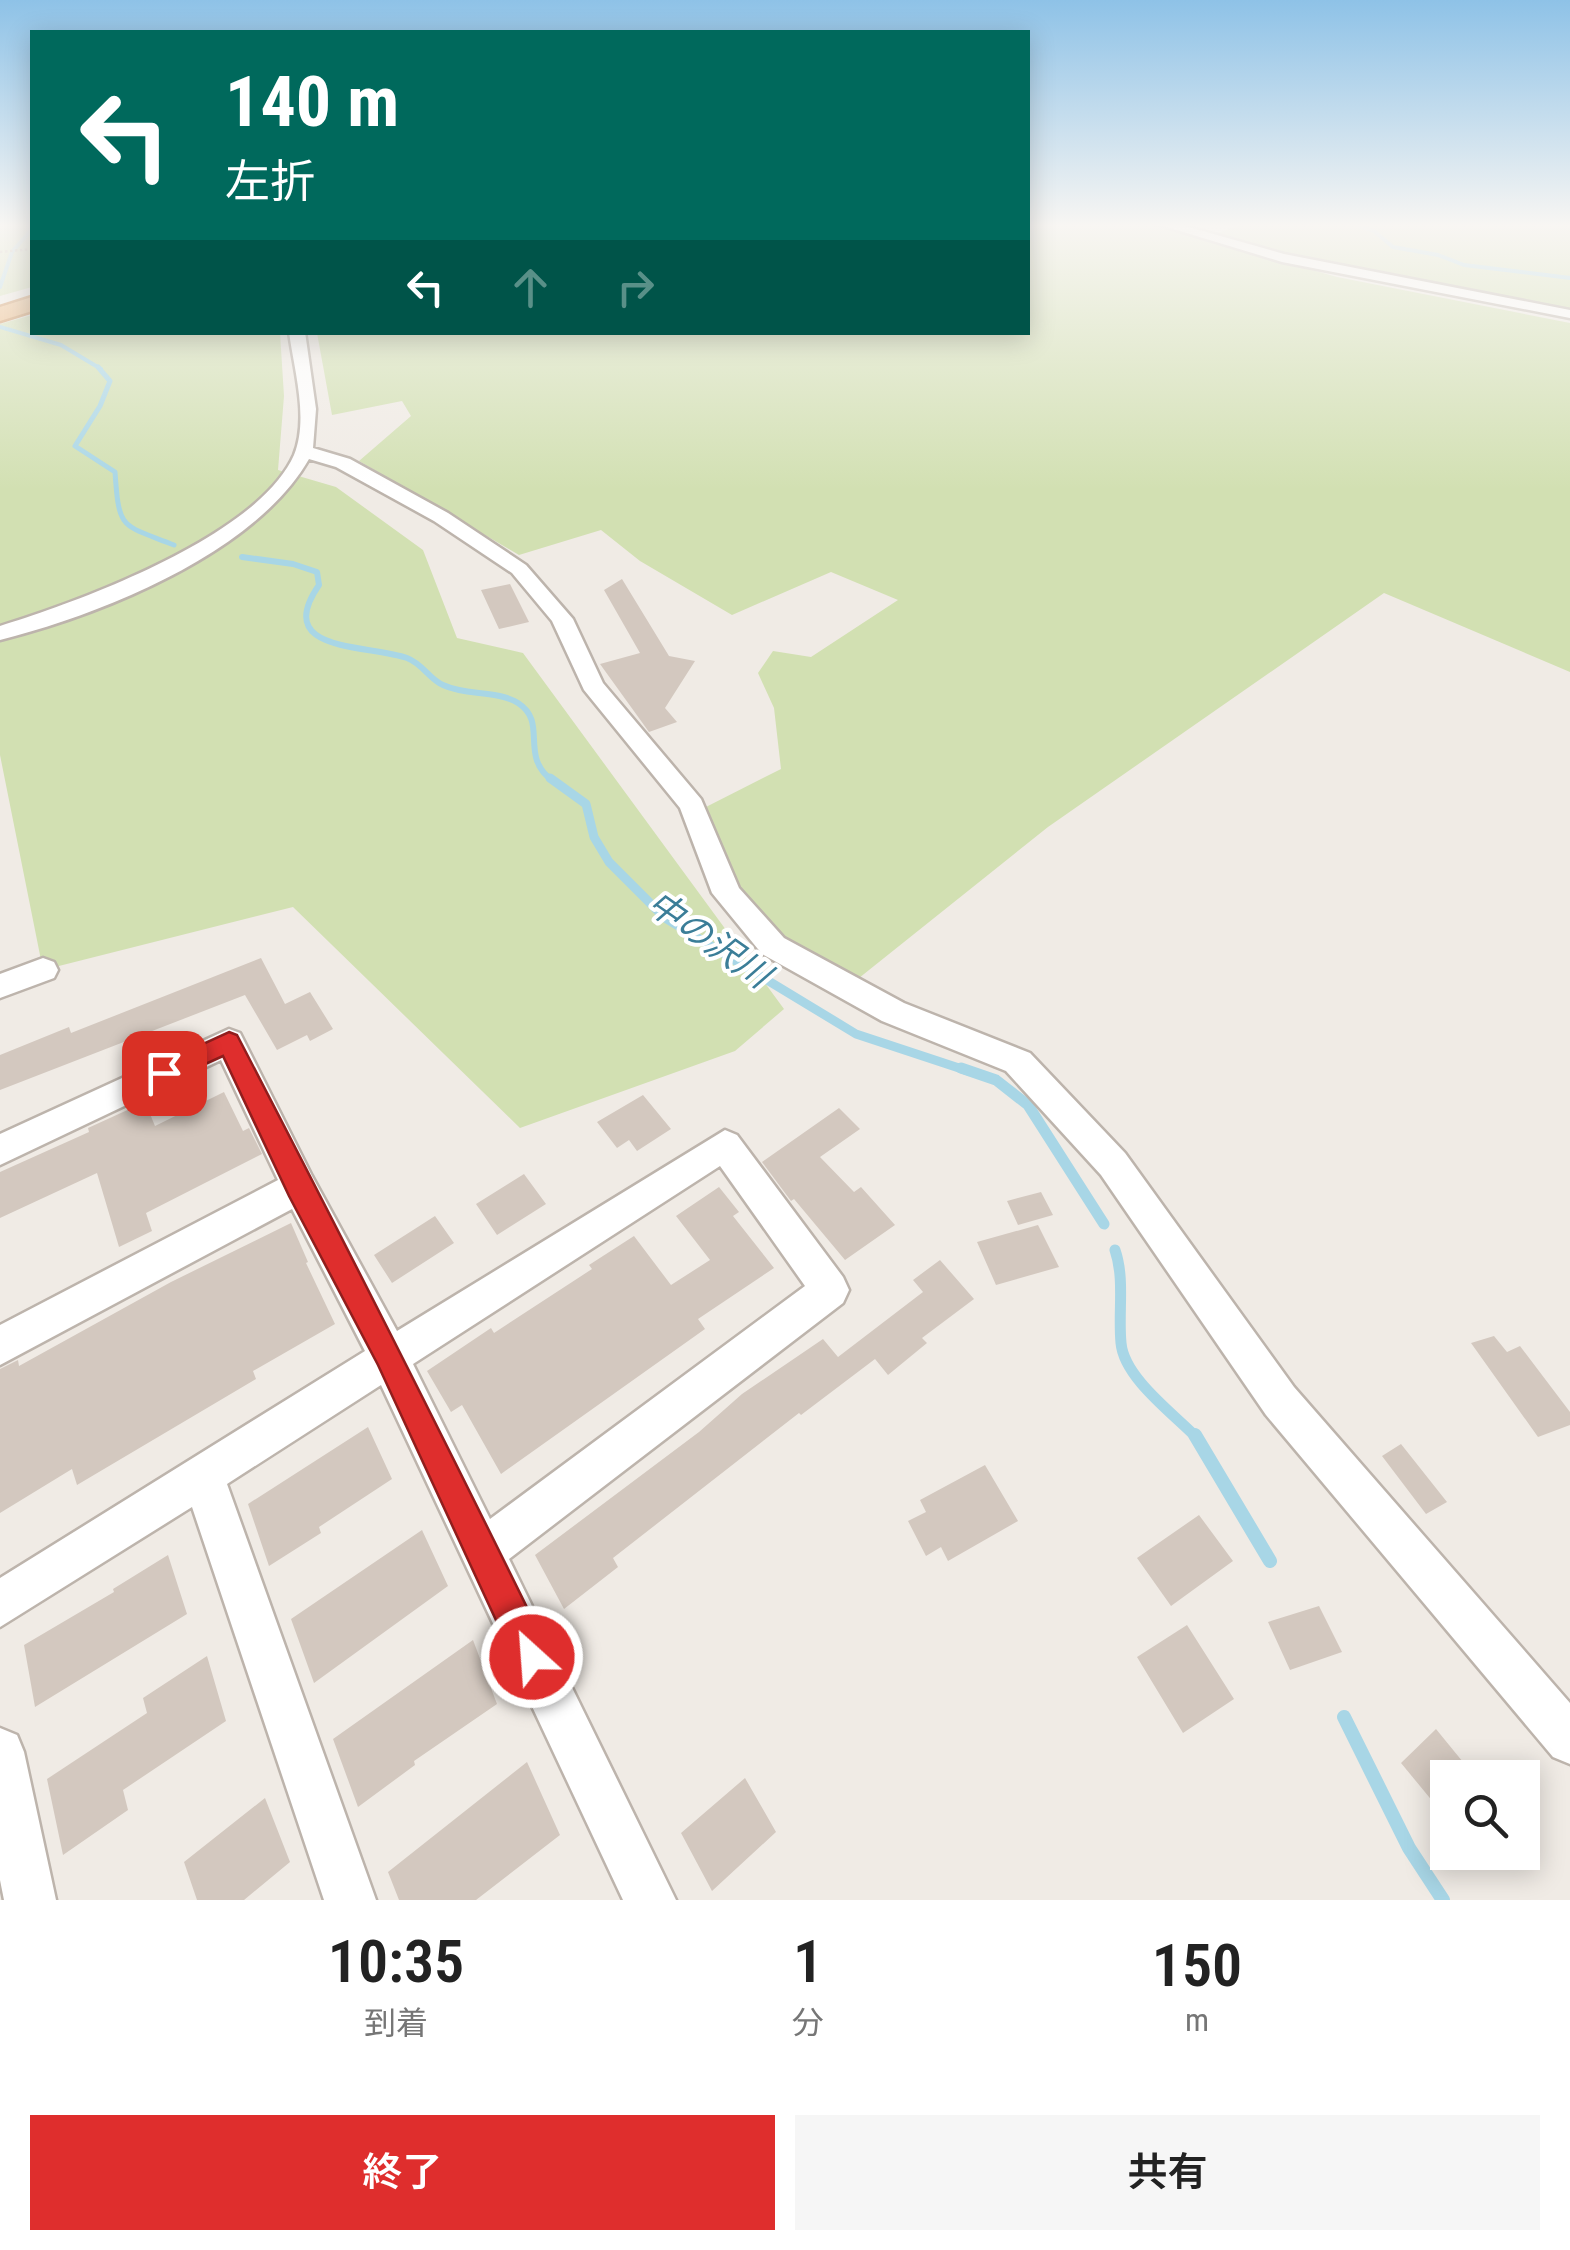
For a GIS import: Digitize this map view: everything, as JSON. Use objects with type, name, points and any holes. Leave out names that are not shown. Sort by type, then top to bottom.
[{"type":"street","points":[[0,633],[105,596],[169,567],[218,539],[258,509],[296,468],[304,451],[308,419],[297,335]]},
{"type":"street","points":[[304,451],[343,463],[441,516],[519,569],[562,619],[592,685],[692,804],[726,894],[773,946],[893,1012],[1018,1062],[1113,1164],[1280,1401],[1570,1740]]},
{"type":"street","points":[[0,986],[43,970]]},
{"type":"street","points":[[0,1150],[229,1042],[299,1187],[388,1355],[650,1900]]},
{"type":"street","points":[[0,1604],[725,1145],[830,1290],[481,1553]]},
{"type":"street","points":[[0,1346],[299,1187]]},
{"type":"street","points":[[202,1474],[350,1900]]},
{"type":"street","points":[[0,1752],[30,1900]]},
{"type":"green space","points":[[1030,313],[1518,313],[1570,323],[1570,672],[1384,593],[1048,827],[859,978],[787,938],[735,890],[702,809],[781,769],[774,708],[758,673],[773,651],[811,657],[898,600],[831,572],[732,615],[640,561],[601,530],[519,555],[359,461],[411,416],[402,401],[332,415],[317,335],[1030,335]]},
{"type":"green space","points":[[30,316],[30,335],[280,335],[284,396],[278,470],[336,487],[423,550],[457,638],[523,653],[784,1009],[735,1051],[520,1128],[293,907],[43,970],[0,755],[0,324]]},
{"type":"building","points":[[622,579],[669,656],[695,661],[665,708],[677,722],[649,732],[600,664],[640,653],[604,590]]},
{"type":"building","points":[[510,584],[529,622],[499,629],[481,590]]},
{"type":"building","points":[[261,958],[285,1004],[310,992],[333,1029],[310,1041],[307,1035],[277,1050],[245,995],[0,1090],[0,1055],[69,1027],[71,1033]]},
{"type":"building","points":[[224,1092],[243,1131],[249,1128],[262,1154],[146,1213],[152,1231],[119,1247],[97,1173],[0,1218],[0,1172],[145,1102],[155,1126]]},
{"type":"building","points":[[643,1095],[671,1129],[637,1151],[629,1140],[617,1148],[597,1122]]},
{"type":"building","points":[[839,1108],[860,1129],[820,1157],[854,1192],[861,1187],[895,1225],[845,1260],[794,1199],[791,1201],[762,1162]]},
{"type":"building","points":[[524,1174],[546,1204],[497,1235],[476,1204]]},
{"type":"building","points":[[719,1187],[739,1212],[733,1216],[774,1268],[698,1319],[705,1329],[501,1474],[462,1405],[451,1412],[427,1371],[491,1328],[494,1333],[592,1269],[589,1265],[634,1236],[671,1285],[710,1260],[676,1216]]},
{"type":"building","points":[[1041,1192],[1053,1215],[1018,1225],[1007,1201]]},
{"type":"building","points":[[435,1216],[454,1243],[392,1283],[374,1255]]},
{"type":"building","points":[[291,1223],[335,1324],[253,1371],[256,1379],[77,1485],[72,1469],[0,1513],[0,1369],[18,1360],[19,1366],[171,1282]]},
{"type":"building","points":[[1038,1225],[1059,1267],[996,1285],[977,1242]]},
{"type":"building","points":[[940,1260],[974,1299],[922,1338],[927,1343],[888,1375],[875,1359],[799,1413],[613,1558],[618,1567],[564,1609],[535,1555],[699,1432],[742,1394],[823,1339],[838,1357],[923,1292],[913,1280]]},
{"type":"building","points":[[1494,1336],[1507,1352],[1520,1346],[1570,1412],[1570,1425],[1538,1437],[1471,1343]]},
{"type":"building","points":[[368,1427],[392,1479],[319,1527],[321,1533],[269,1566],[248,1504]]},
{"type":"building","points":[[1401,1444],[1447,1502],[1426,1514],[1382,1456]]},
{"type":"building","points":[[985,1465],[1018,1521],[948,1561],[941,1547],[926,1556],[908,1521],[926,1512],[920,1500]]},
{"type":"building","points":[[1199,1515],[1233,1561],[1171,1606],[1137,1558]]},
{"type":"building","points":[[422,1530],[448,1586],[314,1683],[291,1619]]},
{"type":"building","points":[[168,1555],[187,1614],[35,1707],[24,1645]]},
{"type":"building","points":[[1319,1606],[1342,1652],[1290,1670],[1268,1622]]},
{"type":"building","points":[[1187,1625],[1234,1699],[1183,1733],[1137,1657]]},
{"type":"building","points":[[473,1640],[497,1704],[414,1761],[415,1765],[358,1807],[333,1739]]},
{"type":"building","points":[[207,1656],[226,1721],[123,1790],[128,1810],[63,1855],[47,1779],[147,1713],[143,1698]]},
{"type":"building","points":[[1436,1729],[1461,1760],[1430,1760],[1430,1798],[1401,1763]]},
{"type":"building","points":[[527,1762],[560,1835],[476,1900],[399,1900],[388,1872]]},
{"type":"building","points":[[745,1778],[776,1832],[712,1891],[681,1833]]},
{"type":"building","points":[[265,1798],[290,1862],[244,1900],[197,1900],[184,1862]]},
{"type":"waterway","name":"中の沢川","points":[[0,327],[61,345],[98,367]]},
{"type":"waterway","name":"中の沢川","points":[[98,367],[110,381],[100,406],[75,446],[115,472],[118,505],[126,523],[174,545]]},
{"type":"waterway","name":"中の沢川","points":[[242,557],[293,564],[317,572],[319,585],[308,607],[307,623],[315,634],[330,642],[407,658],[452,688],[501,696],[518,703],[532,720],[537,761],[550,778]]},
{"type":"waterway","name":"中の沢川","points":[[550,778],[586,804],[594,837],[609,862],[665,918],[856,1034],[968,1071]]},
{"type":"waterway","name":"中の沢川","points":[[550,778],[553,781]]},
{"type":"waterway","name":"中の沢川","points":[[961,1068],[996,1080],[1028,1105],[1104,1224]]},
{"type":"waterway","name":"中の沢川","points":[[1115,1250],[1120,1272],[1124,1356],[1140,1382],[1197,1438]]},
{"type":"waterway","name":"中の沢川","points":[[1197,1438],[1270,1561]]},
{"type":"waterway","name":"中の沢川","points":[[1344,1717],[1409,1848],[1443,1900]]},
{"type":"route","points":[[164,1073],[229,1042],[299,1187],[388,1355],[532,1657]]}]
